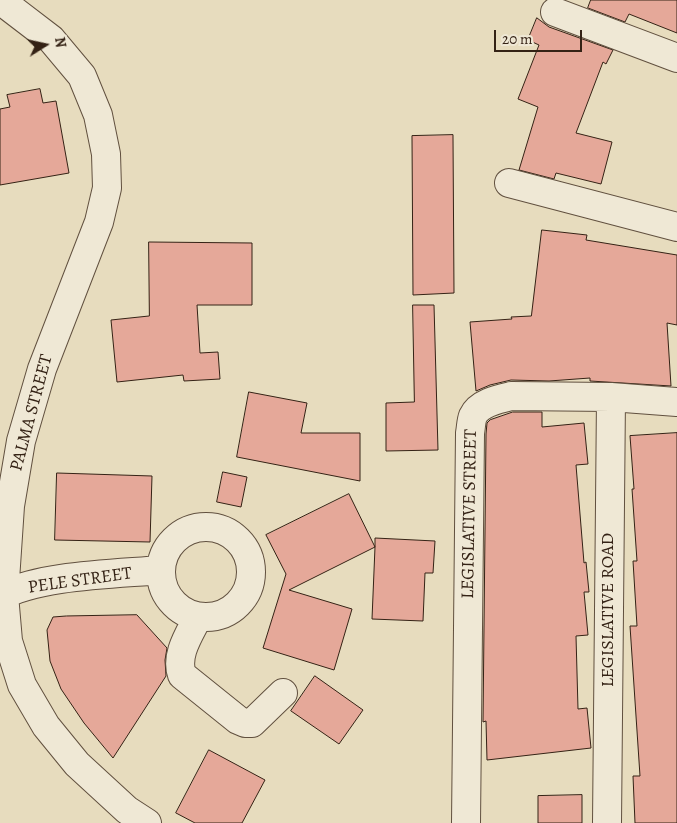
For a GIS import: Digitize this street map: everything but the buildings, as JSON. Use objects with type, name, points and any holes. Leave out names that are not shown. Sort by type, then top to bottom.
[{"type":"street","name":"PALMA STREET","points":[[0,0],[51,39],[82,76],[98,115],[106,154],[107,188],[99,222],[42,369],[21,441],[10,506],[2,596],[8,640],[22,685],[46,726],[77,764],[127,810],[147,823]]},
{"type":"street","points":[[555,12],[677,58]]},
{"type":"street","points":[[509,183],[677,227]]},
{"type":"street","name":"LEGISLATIVE STREET","points":[[466,823],[470,432],[473,415],[484,404],[511,396],[611,397],[677,402]]},
{"type":"street","name":"LEGISLATIVE ROAD","points":[[607,823],[611,397]]},
{"type":"street","points":[[205,526],[219,528],[232,534],[242,543],[249,555],[252,569],[250,583],[245,595],[236,606],[225,614],[212,618],[198,617],[185,613],[167,595],[162,584],[161,570],[163,557],[170,544],[179,535],[192,528],[205,526]]},
{"type":"street","name":"PELE STREET","points":[[2,596],[25,587],[57,581],[161,570]]},
{"type":"street","points":[[198,617],[180,657],[179,666],[182,675],[238,720],[245,723],[252,723],[282,693]]}]
